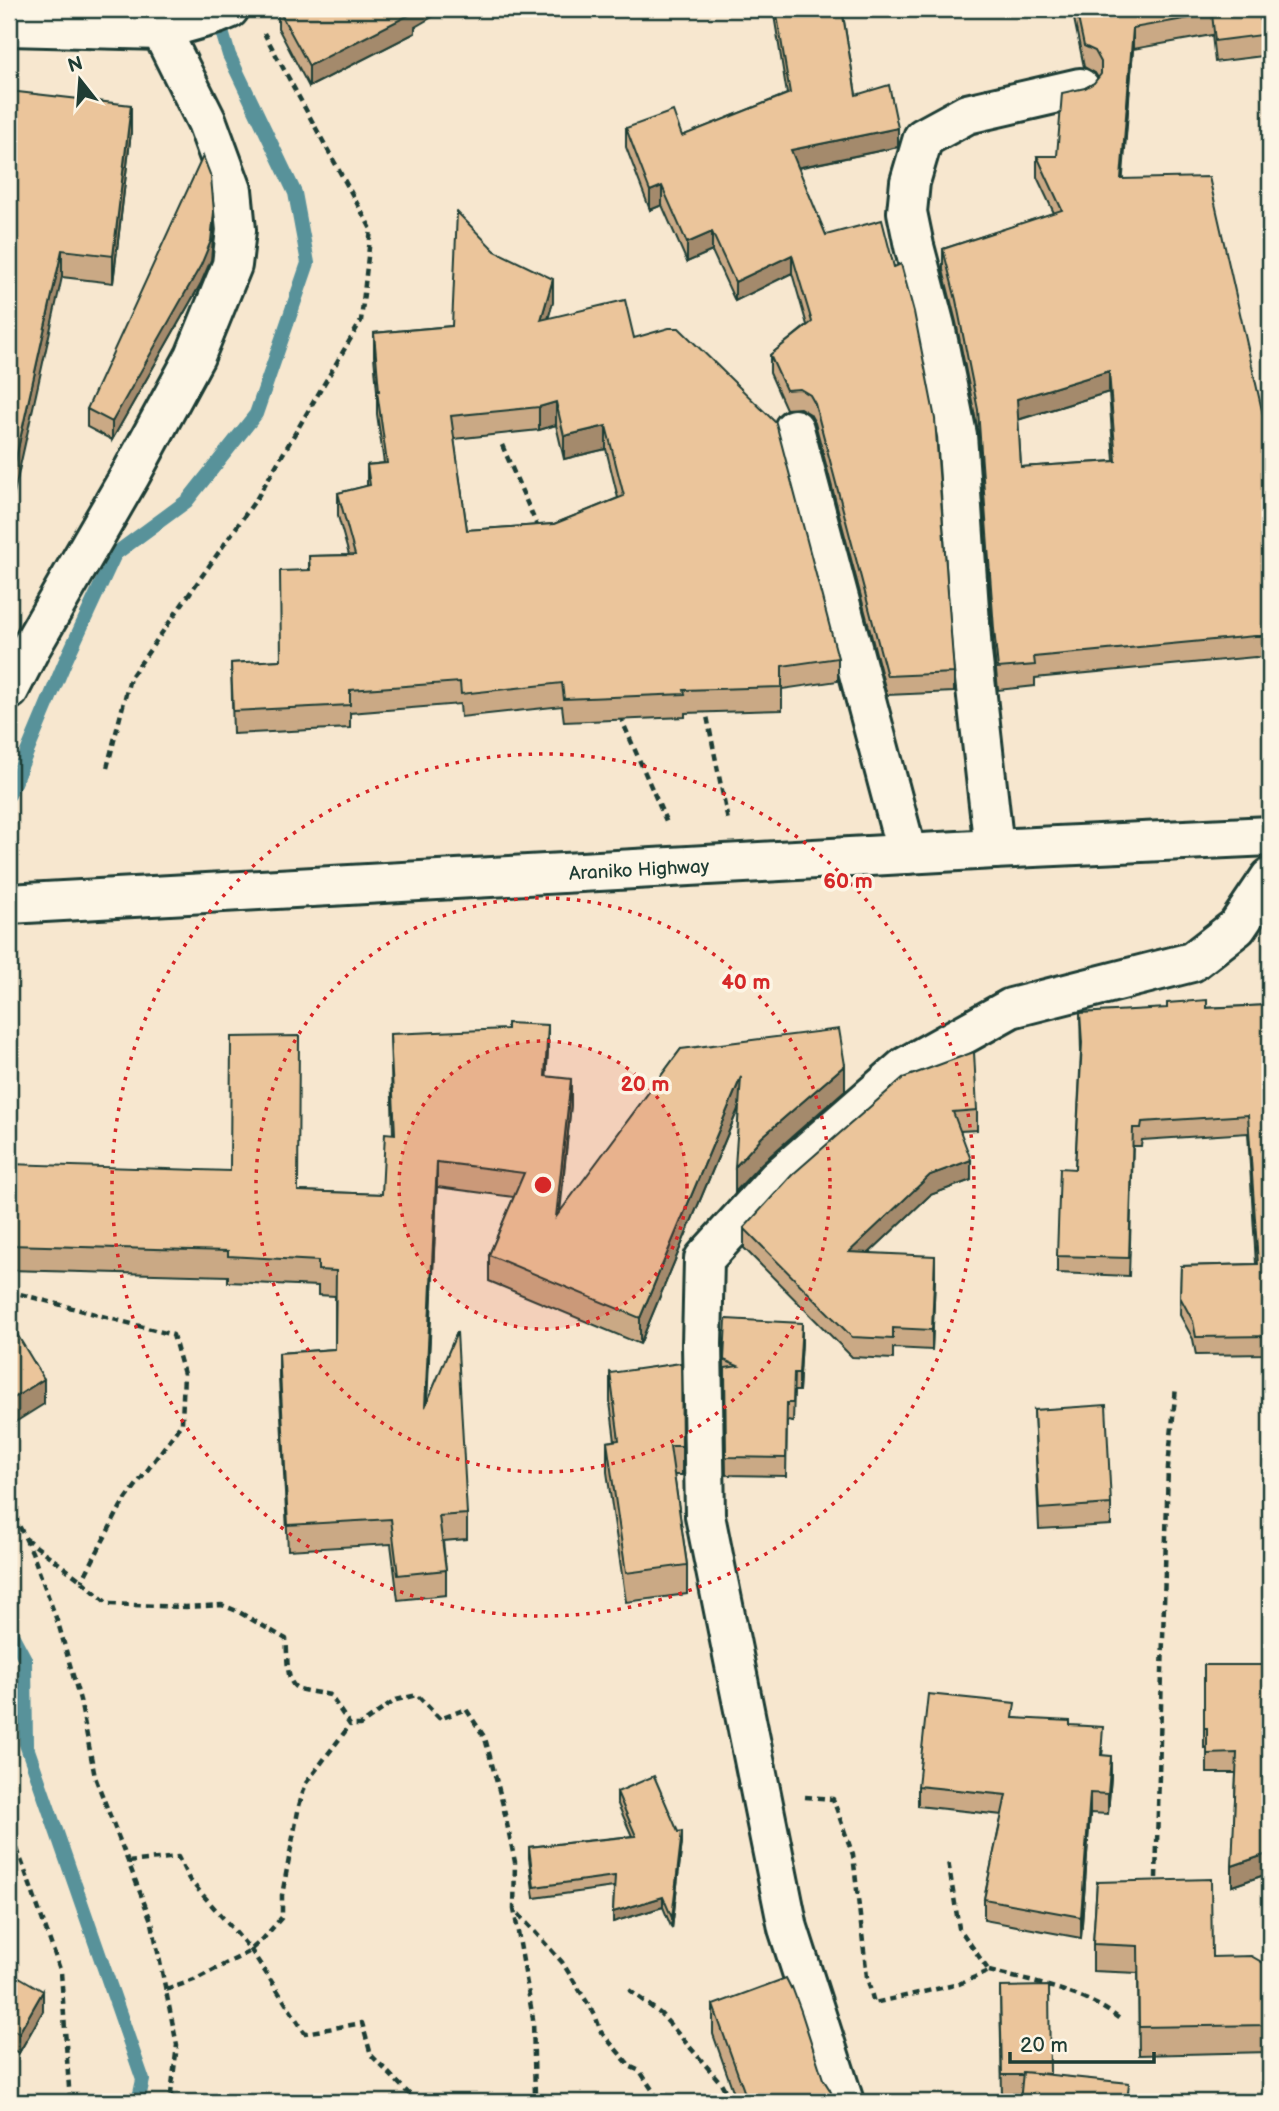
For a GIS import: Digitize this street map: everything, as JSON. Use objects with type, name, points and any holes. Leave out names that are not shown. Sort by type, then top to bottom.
[{"type":"main road","points":[[9,26],[160,30],[216,15],[243,15]]},
{"type":"main road","points":[[9,690],[190,367],[232,265],[236,230],[232,190],[207,122],[160,30]]},
{"type":"main road","points":[[993,849],[972,652],[957,435],[935,326],[907,212],[910,182],[923,138],[967,114],[1080,88]]},
{"type":"main road","points":[[794,429],[907,854]]},
{"type":"main road","name":"Araniko Highway","points":[[9,904],[1270,836]]},
{"type":"main road","points":[[844,2102],[788,1928],[705,1516],[702,1344],[705,1259],[777,1179],[905,1067],[1011,1008],[1192,962],[1237,927],[1270,878]]},
{"type":"path","points":[[107,768],[130,678],[257,498],[362,321],[371,229],[243,15]]},
{"type":"path","points":[[502,445],[541,535]]},
{"type":"path","points":[[704,700],[737,864]]},
{"type":"path","points":[[619,713],[686,866]]},
{"type":"path","points":[[9,1291],[173,1335],[184,1374],[182,1423],[121,1506],[82,1581]]},
{"type":"path","points":[[1156,1878],[1168,1467],[1176,1387]]},
{"type":"path","points":[[9,1505],[32,1552],[59,1626],[80,1700],[95,1777],[152,1923],[177,2045],[170,2102]]},
{"type":"path","points":[[25,1538],[108,1604],[186,1607],[222,1605],[286,1639],[288,1674],[292,1685],[299,1690],[330,1695],[350,1725]]},
{"type":"path","points":[[166,1990],[194,1980],[251,1950],[282,1917],[282,1895],[306,1783],[350,1725],[360,1724],[396,1700],[417,1695],[440,1719],[467,1709],[485,1738],[515,1862],[514,1909],[533,2019],[535,2095],[528,2102]]},
{"type":"path","points":[[759,1791],[833,1799],[853,1855],[867,1977],[874,2003],[959,1984],[989,1971],[1044,1985],[1091,2002],[1110,2011],[1122,2021]]},
{"type":"path","points":[[9,1826],[61,1972],[70,2102]]},
{"type":"path","points":[[128,1862],[178,1857],[189,1879],[251,1950],[305,2033],[362,2023],[371,2055],[417,2102]]},
{"type":"path","points":[[948,1861],[958,1928],[989,1971]]},
{"type":"path","points":[[514,1909],[562,1962],[595,2015],[601,2032],[631,2067],[640,2071],[660,2102]]},
{"type":"path","points":[[629,1990],[661,2014],[721,2083],[732,2102]]},
{"type":"path","points":[[676,2102],[690,2102]]},
{"type":"building","points":[[278,9],[413,9],[415,12],[309,66]]},
{"type":"building","points":[[776,9],[842,9],[856,95],[889,85],[898,128],[791,150],[826,235],[882,220],[894,267],[901,264],[914,312],[935,419],[954,673],[887,676],[815,404],[810,395],[800,389],[786,390],[770,355],[812,322],[792,255],[735,282],[712,232],[687,243],[662,186],[650,191],[626,128],[673,111],[682,136],[790,93]]},
{"type":"building","points":[[1076,9],[1259,9],[1262,35],[1215,41],[1212,14],[1133,28],[1121,179],[1209,177],[1264,419],[1270,418],[1270,636],[1034,657],[1035,665],[998,668],[978,410],[943,249],[1062,210],[1037,156],[1057,156],[1062,93],[1085,88],[1094,83],[1101,74],[1101,62],[1095,51],[1084,46]],"holes":[[[1109,371],[1116,461],[1021,467],[1017,399]]]},
{"type":"building","points":[[9,91],[131,105],[113,256],[62,250],[9,489]]},
{"type":"building","points":[[203,156],[211,177],[214,212],[211,241],[201,265],[112,422],[87,409]]},
{"type":"building","points":[[457,212],[495,251],[553,279],[541,320],[625,300],[634,338],[669,328],[679,328],[776,423],[838,658],[782,666],[782,687],[684,690],[685,694],[564,699],[562,683],[461,694],[460,682],[350,690],[350,705],[233,711],[231,663],[281,660],[280,571],[310,570],[309,556],[355,555],[338,493],[370,485],[367,465],[387,463],[377,391],[374,333],[452,326]],"holes":[[[556,402],[564,436],[606,426],[624,496],[554,524],[467,530],[451,416],[539,407]]]},
{"type":"building","points":[[1207,1000],[1207,1008],[1270,1005],[1270,1336],[1196,1337],[1193,1321],[1180,1297],[1181,1266],[1258,1264],[1248,1115],[1142,1122],[1141,1128],[1133,1128],[1129,1258],[1057,1256],[1060,1168],[1075,1169],[1082,1043],[1080,1013],[1167,1008],[1167,1003]]},
{"type":"building","points":[[507,1023],[548,1025],[545,1076],[571,1079],[556,1217],[681,1049],[839,1029],[845,1065],[762,1137],[735,1167],[741,1077],[640,1318],[489,1255],[524,1173],[437,1162],[425,1407],[457,1332],[467,1514],[439,1516],[446,1570],[398,1575],[391,1519],[288,1525],[279,1353],[335,1349],[336,1271],[318,1270],[318,1261],[228,1256],[228,1251],[9,1245],[9,1164],[230,1171],[231,1037],[299,1036],[298,1191],[382,1194],[385,1133],[395,1134],[390,1034],[507,1029]]},
{"type":"building","points":[[974,1052],[977,1110],[953,1112],[971,1160],[930,1175],[849,1252],[935,1256],[932,1330],[893,1328],[893,1339],[852,1337],[744,1228],[792,1175],[903,1078]]},
{"type":"building","points":[[726,1319],[802,1323],[799,1373],[794,1373],[793,1403],[787,1403],[786,1458],[726,1457],[725,1368],[738,1366],[724,1360]]},
{"type":"building","points":[[9,1321],[44,1379],[9,1401]]},
{"type":"building","points":[[681,1363],[682,1446],[670,1446],[687,1565],[626,1573],[607,1442],[619,1440],[610,1373]]},
{"type":"building","points":[[1106,1405],[1111,1504],[1039,1509],[1034,1410]]},
{"type":"building","points":[[1204,1665],[1270,1665],[1270,1853],[1232,1866],[1237,1753],[1207,1754],[1207,1728],[1204,1728]]},
{"type":"building","points":[[928,1694],[1015,1703],[1013,1718],[1070,1721],[1070,1725],[1103,1727],[1101,1755],[1111,1756],[1108,1794],[1090,1793],[1081,1917],[984,1899],[1006,1795],[918,1786]]},
{"type":"building","points":[[654,1776],[678,1832],[682,1831],[672,1918],[663,1897],[613,1912],[615,1876],[534,1887],[529,1847],[636,1836],[617,1792]]},
{"type":"building","points":[[1211,1879],[1212,1957],[1251,1956],[1270,1965],[1270,2025],[1139,2027],[1138,1946],[1093,1944],[1097,1882]]},
{"type":"building","points":[[9,1971],[43,1991],[19,2033],[9,2027]]},
{"type":"building","points":[[786,1978],[801,2011],[823,2079],[835,2102],[748,2102],[713,2005]]},
{"type":"building","points":[[1049,1986],[1050,2074],[1023,2072],[1022,2075],[1002,2075],[1000,1987]]},
{"type":"building","points":[[1023,2072],[1129,2083],[1127,2102],[1020,2102]]},
{"type":"waterway","points":[[9,795],[65,662],[115,554],[187,501],[256,414],[308,263],[295,193],[229,55],[217,15]]},
{"type":"waterway","points":[[9,1629],[25,1659],[26,1744],[143,2080],[138,2102]]}]
